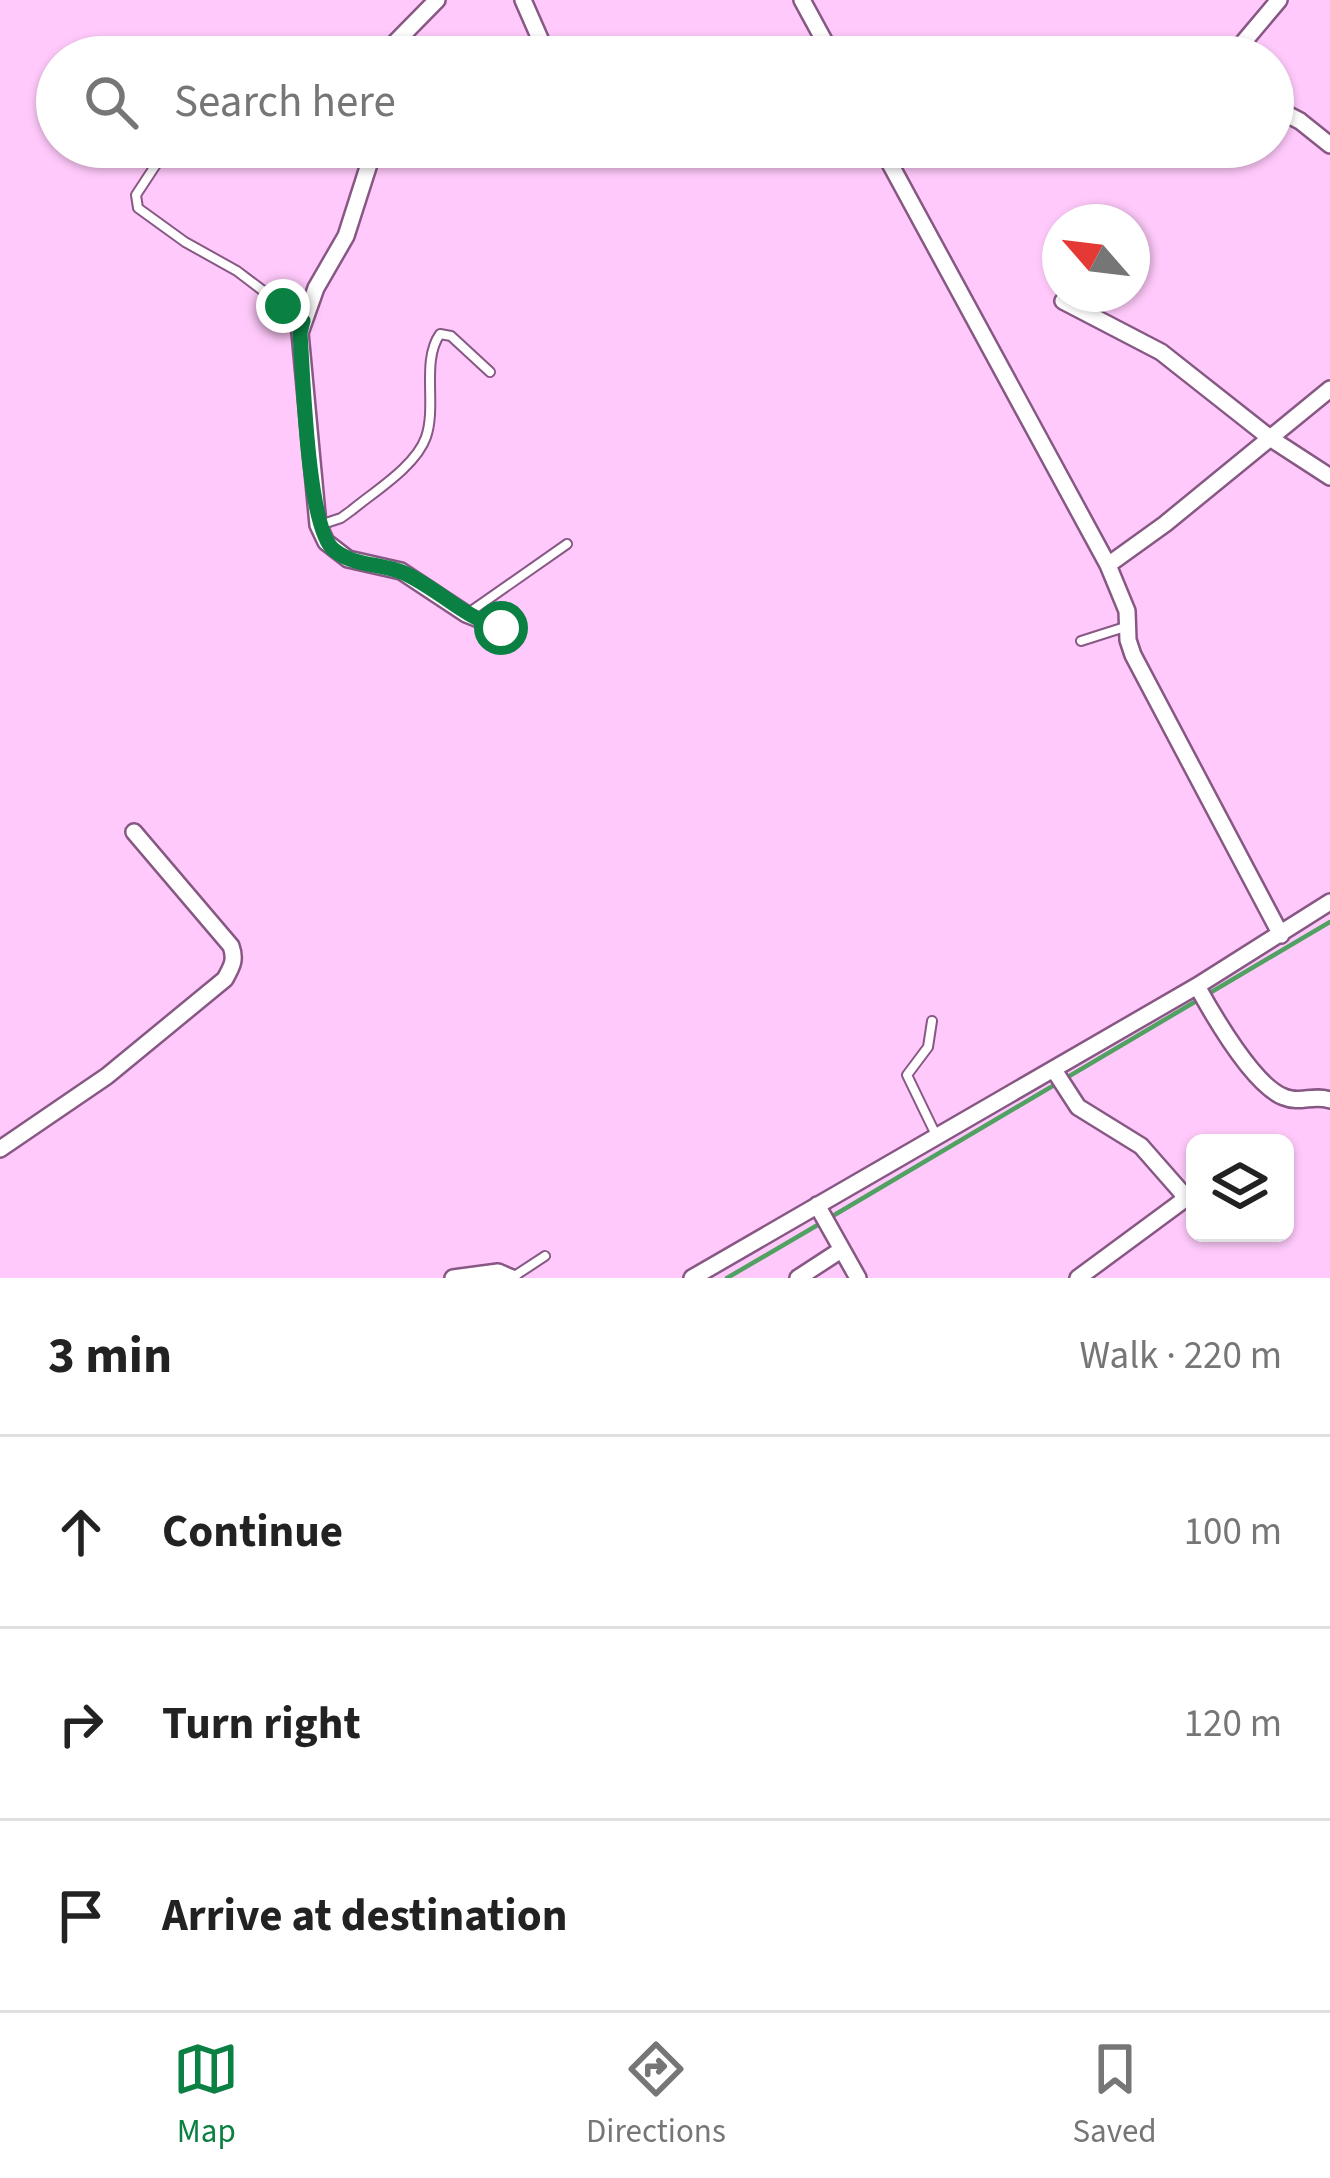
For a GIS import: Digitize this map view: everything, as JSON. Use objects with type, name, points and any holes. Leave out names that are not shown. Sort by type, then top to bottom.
[{"type":"street","points":[[402,36],[437,0]]},
{"type":"street","points":[[523,0],[539,36]]},
{"type":"street","points":[[802,0],[821,36]]},
{"type":"street","points":[[1249,36],[1280,0]]},
{"type":"street","points":[[1294,118],[1330,145]]},
{"type":"street","points":[[368,168],[346,236],[300,333],[318,525],[326,542],[348,559],[400,572],[466,614],[501,628]]},
{"type":"street","points":[[892,168],[1108,565],[1127,611],[1133,656],[1281,935]]},
{"type":"street","points":[[1084,312],[1161,352],[1270,438],[1330,477]]},
{"type":"street","points":[[1108,565],[1330,389]]},
{"type":"street","points":[[0,1149],[106,1076],[225,979],[232,967],[231,946],[134,832]]},
{"type":"street","points":[[692,1278],[937,1136],[1056,1074],[1330,902]]},
{"type":"street","points":[[1197,986],[1276,1093],[1288,1100],[1323,1096],[1330,1100]]},
{"type":"street","points":[[1056,1074],[1070,1098],[1141,1146],[1184,1195],[1181,1202],[1078,1278]]},
{"type":"street","points":[[817,1205],[858,1278]]},
{"type":"street","points":[[798,1278],[841,1250]]},
{"type":"street","points":[[453,1278],[498,1272],[512,1278]]},
{"type":"lane","points":[[154,168],[136,195],[138,208],[237,271],[303,321]]},
{"type":"lane","points":[[318,525],[352,511],[422,446],[429,423],[434,345],[440,334],[451,336],[490,372]]},
{"type":"lane","points":[[466,614],[567,544]]},
{"type":"lane","points":[[1081,641],[1126,626]]},
{"type":"lane","points":[[932,1021],[928,1047],[907,1075],[937,1136]]},
{"type":"lane","points":[[512,1278],[545,1256]]},
{"type":"waterway","points":[[1208,994],[1330,922]]},
{"type":"waterway","points":[[831,1217],[1198,1000]]},
{"type":"waterway","points":[[727,1278],[821,1223]]},
{"type":"route","points":[[283,306],[303,321],[300,333],[314,504],[326,542],[348,559],[400,572],[466,614],[501,628]]}]
